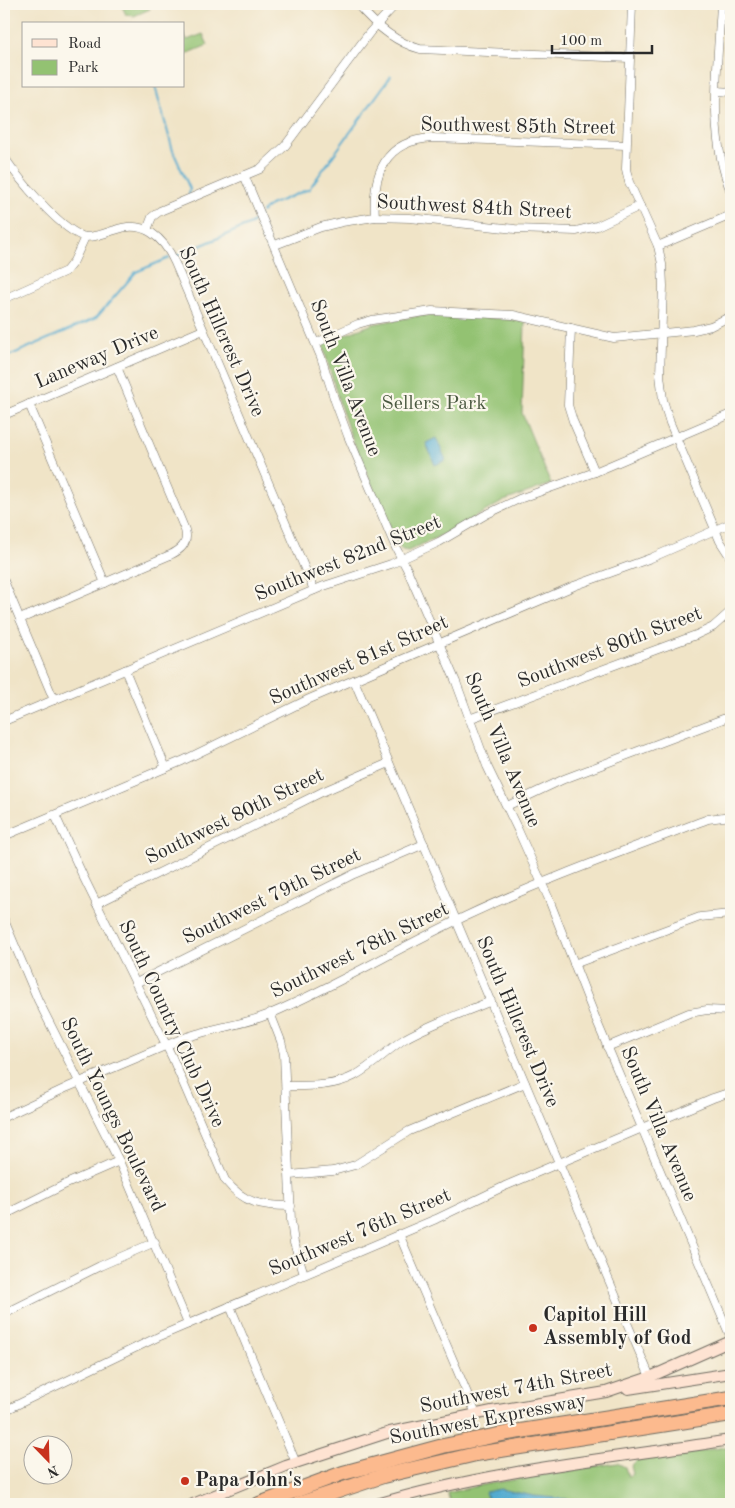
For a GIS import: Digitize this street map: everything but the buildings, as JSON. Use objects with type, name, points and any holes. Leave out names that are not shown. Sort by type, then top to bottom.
[{"type":"highway","name":"Southwest Expressway","points":[[259,1504],[343,1473],[443,1446],[508,1433],[731,1398]]},
{"type":"highway","name":"Southwest Expressway","points":[[300,1504],[383,1476],[467,1456],[731,1414]]},
{"type":"main road","name":"Southwest 74th Street","points":[[193,1504],[296,1463],[390,1432],[476,1414],[606,1392],[650,1376],[731,1340]]},
{"type":"main road","points":[[606,1392],[731,1373]]},
{"type":"main road","points":[[377,1504],[438,1488],[509,1474],[731,1440]]},
{"type":"street","points":[[357,4],[377,25],[394,38],[426,50],[629,58]]},
{"type":"street","points":[[4,158],[57,218],[74,232],[84,237],[122,228],[147,230],[152,217],[160,211],[260,169],[285,146],[350,58],[396,4]]},
{"type":"street","points":[[632,4],[626,174],[658,246],[663,286],[661,390],[665,409],[676,438],[715,530],[731,558]]},
{"type":"street","points":[[721,4],[716,121],[718,143],[731,192]]},
{"type":"street","points":[[717,92],[731,92]]},
{"type":"street","name":"Southwest 85th Street","points":[[375,217],[374,189],[382,166],[396,151],[416,140],[433,138],[626,145]]},
{"type":"street","name":"South Villa Avenue","points":[[244,175],[316,343],[348,436],[439,644],[487,766],[542,884],[731,1340]]},
{"type":"street","name":"Southwest 84th Street","points":[[275,245],[322,227],[375,217],[410,218],[515,229],[569,231],[597,226],[640,206]]},
{"type":"street","points":[[658,246],[731,215]]},
{"type":"street","name":"South Hillcrest Drive","points":[[147,230],[158,237],[167,247],[175,263],[314,590]]},
{"type":"street","points":[[4,299],[66,271],[74,261],[84,237]]},
{"type":"street","points":[[316,343],[358,324],[372,320],[432,311],[514,315],[614,338],[700,329],[731,316]]},
{"type":"street","points":[[571,328],[568,405],[595,472]]},
{"type":"street","name":"Laneway Drive","points":[[4,415],[203,330]]},
{"type":"street","points":[[20,619],[176,552],[184,546],[186,540],[185,530],[116,367]]},
{"type":"street","points":[[30,404],[105,583]]},
{"type":"street","name":"Southwest 82nd Street","points":[[4,722],[333,582],[402,559],[519,499],[595,472],[731,414]]},
{"type":"street","name":"Southwest 81st Street","points":[[4,836],[166,768],[279,713],[354,680],[589,580],[651,558],[731,523]]},
{"type":"street","points":[[4,581],[54,700]]},
{"type":"street","name":"Southwest 80th Street","points":[[469,719],[696,635],[713,626],[731,611]]},
{"type":"street","points":[[125,670],[166,768]]},
{"type":"street","name":"South Hillcrest Drive","points":[[354,680],[650,1376]]},
{"type":"street","points":[[507,806],[564,779],[731,716]]},
{"type":"street","name":"Southwest 80th Street","points":[[96,904],[322,792],[389,762]]},
{"type":"street","name":"South Country Club Drive","points":[[55,815],[96,904],[166,1046],[224,1180],[240,1195],[252,1202],[270,1206],[291,1206]]},
{"type":"street","name":"Southwest 78th Street","points":[[4,1118],[80,1082],[196,1034],[242,1024],[270,1013],[323,989],[456,921],[542,884],[600,860],[708,820],[731,816]]},
{"type":"street","name":"Southwest 79th Street","points":[[136,983],[354,874],[424,844]]},
{"type":"street","points":[[574,964],[700,917],[731,914]]},
{"type":"street","name":"South Youngs Boulevard","points":[[4,920],[38,1000],[119,1161],[188,1324]]},
{"type":"street","points":[[286,1086],[324,1085],[348,1079],[360,1073],[397,1044],[414,1034],[491,1001]]},
{"type":"street","points":[[608,1047],[689,1013],[707,1010],[731,1011]]},
{"type":"street","points":[[270,1013],[283,1047],[292,1235],[304,1274]]},
{"type":"street","points":[[290,1175],[349,1168],[367,1159],[409,1131],[525,1082]]},
{"type":"street","name":"Southwest 76th Street","points":[[4,1411],[127,1351],[188,1324],[560,1163],[731,1092]]},
{"type":"street","points":[[4,1215],[66,1184],[119,1161]]},
{"type":"street","points":[[399,1234],[476,1414]]},
{"type":"street","points":[[4,1314],[100,1266],[154,1242]]},
{"type":"street","points":[[230,1306],[296,1463]]},
{"type":"green space","points":[[121,4],[148,4],[150,9],[134,16],[126,15]]},
{"type":"green space","points":[[203,34],[208,45],[185,55],[185,35],[187,40]]},
{"type":"green space","name":"Sellers Park","points":[[440,315],[509,319],[525,322],[522,413],[551,484],[504,501],[448,532],[408,551],[402,550],[398,546],[349,431],[323,346],[328,341],[373,324],[418,316]]},
{"type":"green space","points":[[726,1447],[731,1459],[731,1504],[451,1504],[447,1493],[487,1484],[617,1463],[625,1467],[628,1476],[633,1474],[631,1466],[637,1460]]},
{"type":"water","points":[[436,438],[446,460],[435,465],[426,443]]},
{"type":"water","points":[[500,1489],[534,1496],[567,1499],[575,1504],[489,1504],[485,1492]]},
{"type":"waterway","points":[[262,212],[270,205],[309,189],[391,76]]},
{"type":"waterway","points":[[156,88],[173,151],[190,189],[189,195]]},
{"type":"waterway","points":[[174,257],[251,224],[259,216]]},
{"type":"waterway","points":[[4,358],[96,318],[136,272],[169,258]]},
{"type":"place","name":"Capitol Hill Assembly of God","points":[[533,1328]]},
{"type":"place","name":"Papa John's","points":[[185,1481]]}]
